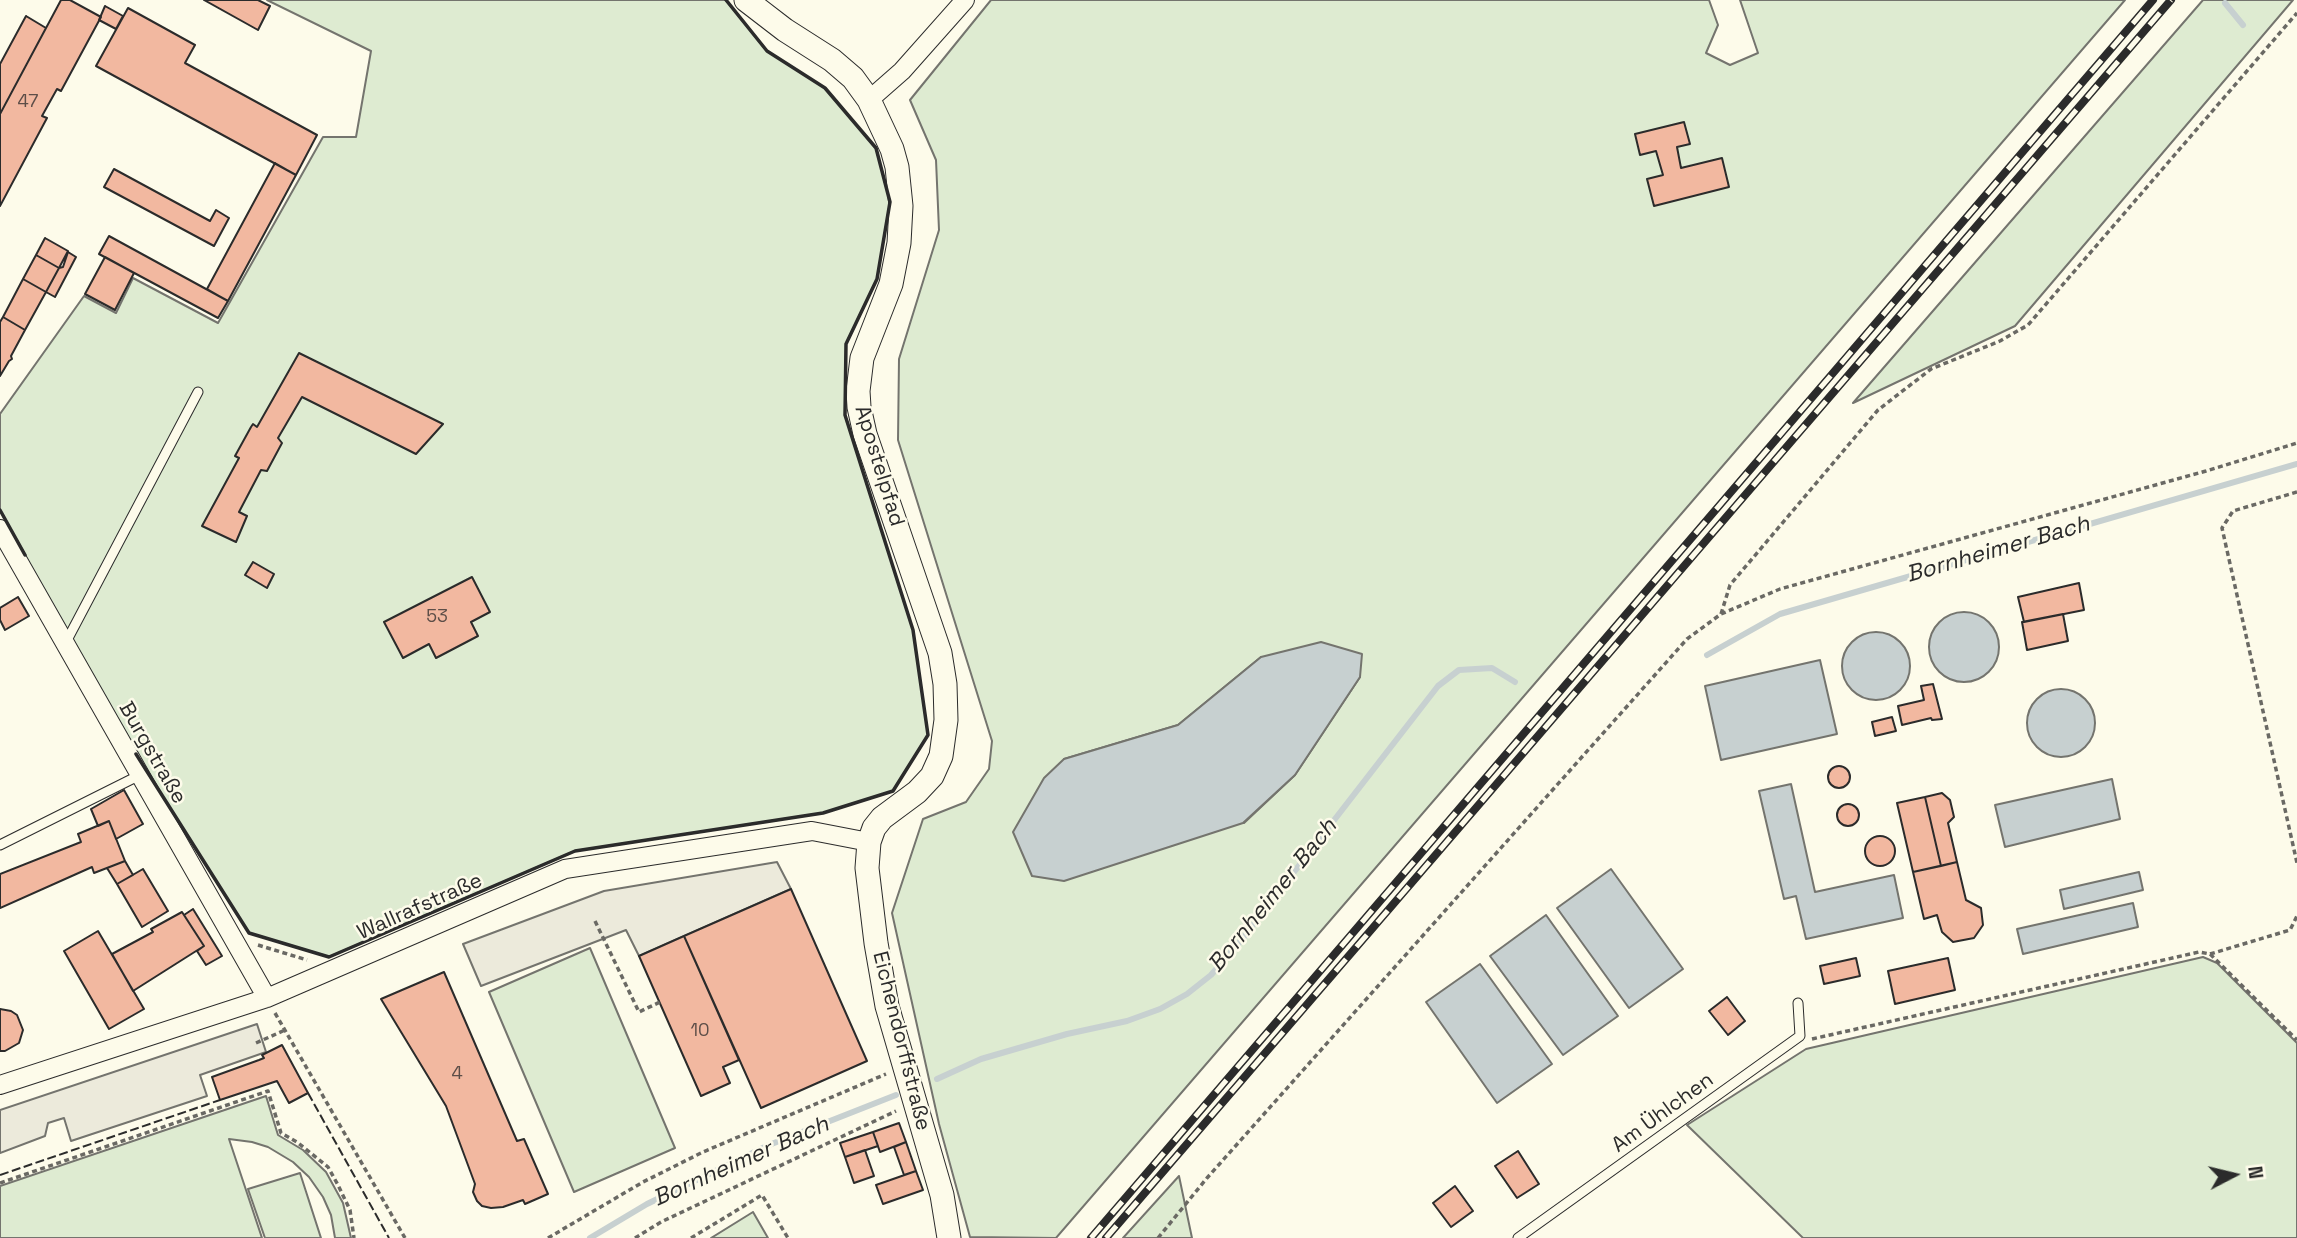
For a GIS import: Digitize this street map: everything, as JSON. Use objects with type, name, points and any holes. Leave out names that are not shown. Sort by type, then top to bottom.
[{"type":"street","name":"Apostelpfad","points":[[746,0],[785,30],[842,67],[869,100],[897,166],[901,223],[899,243],[891,284],[862,358],[859,407],[865,434],[940,653],[945,684],[946,720],[941,756],[932,776],[917,792],[882,818],[874,828],[869,842]]},
{"type":"street","points":[[869,100],[902,71],[965,0]]},
{"type":"street","name":"Burgstraße","points":[[0,529],[267,999]]},
{"type":"street","name":"Wallrafstraße","points":[[0,1086],[267,999],[565,869],[812,831],[869,842]]},
{"type":"street","name":"Eichendorffstraße","points":[[869,842],[867,868],[887,1006],[942,1195],[949,1238]]},
{"type":"lane","points":[[65,644],[198,392]]},
{"type":"lane","points":[[0,845],[138,776]]},
{"type":"lane","points":[[1798,1003],[1800,1036]]},
{"type":"lane","name":"Am Ühlchen","points":[[1518,1238],[1800,1036]]},
{"type":"path","points":[[1721,614],[1730,585],[1878,410],[1931,369],[2000,341],[2028,325],[2297,13]]},
{"type":"path","points":[[1158,1238],[1207,1178],[1687,639],[1721,614],[1780,589],[2206,471],[2297,443]]},
{"type":"path","points":[[2297,492],[2233,511],[2222,528],[2297,863]]},
{"type":"path","points":[[1800,1036],[1812,1039],[1829,1037],[2199,952],[2210,954],[2290,930],[2297,916]]},
{"type":"path","points":[[595,921],[639,1012],[660,1002]]},
{"type":"path","points":[[232,937],[337,968]]},
{"type":"path","points":[[2210,954],[2297,1040]]},
{"type":"path","points":[[267,999],[405,1238]]},
{"type":"path","points":[[256,1043],[285,1030]]},
{"type":"path","points":[[548,1238],[643,1182],[703,1153],[904,1067]]},
{"type":"path","points":[[0,1183],[268,1091],[281,1133],[328,1167],[350,1210],[354,1238]]},
{"type":"path","points":[[635,1238],[661,1222],[894,1111],[915,1106]]},
{"type":"path","points":[[691,1238],[762,1195],[788,1238]]},
{"type":"green space","points":[[267,0],[726,0],[767,51],[825,88],[876,148],[890,202],[877,279],[846,344],[845,415],[913,630],[928,735],[893,791],[823,813],[575,851],[329,957],[249,933],[118,727],[0,510],[0,414],[84,296],[116,313],[133,278],[218,323],[323,137],[356,137],[371,51]]},
{"type":"green space","points":[[991,0],[1709,0],[1718,25],[1706,53],[1730,65],[1758,53],[1740,0],[2125,0],[1056,1238],[970,1237],[939,1124],[892,913],[923,819],[966,802],[989,769],[992,741],[898,440],[899,359],[939,230],[936,160],[910,100]],"holes":[[[1261,657],[1360,677],[1295,775],[1244,823],[1064,759],[1178,725]]]},
{"type":"green space","points":[[2203,0],[2293,0],[2015,326],[1853,403]]},
{"type":"green space","points":[[590,948],[675,1148],[574,1192],[489,992]]},
{"type":"green space","points":[[2203,957],[2217,963],[2297,1043],[2297,1238],[1803,1238],[1687,1125],[1806,1049]]},
{"type":"green space","points":[[266,1096],[278,1135],[303,1150],[326,1172],[343,1203],[351,1238],[335,1238],[331,1215],[323,1197],[309,1177],[293,1162],[268,1147],[229,1139],[262,1238],[0,1238],[0,1186]]},
{"type":"green space","points":[[300,1173],[321,1238],[265,1238],[248,1189]]},
{"type":"green space","points":[[1179,1176],[1192,1238],[1123,1238]]},
{"type":"green space","points":[[753,1212],[768,1238],[711,1238]]},
{"type":"shaded area","points":[[1964,612],[1989,622],[1999,647],[1989,672],[1964,682],[1939,672],[1929,647],[1939,622]]},
{"type":"shaded area","points":[[1869,632],[1883,632],[1895,637],[1905,647],[1910,666],[1905,685],[1895,695],[1883,700],[1869,700],[1857,695],[1847,685],[1842,673],[1842,659],[1847,647],[1857,637]]},
{"type":"shaded area","points":[[1321,642],[1362,654],[1360,677],[1295,775],[1243,823],[1064,881],[1032,876],[1013,832],[1044,778],[1064,759],[1178,725],[1261,657]]},
{"type":"shaded area","points":[[1820,660],[1837,734],[1721,760],[1705,686]]},
{"type":"shaded area","points":[[2061,689],[2074,692],[2085,699],[2092,710],[2095,723],[2092,736],[2085,747],[2074,754],[2061,757],[2048,754],[2037,747],[2030,736],[2027,723],[2030,710],[2037,699],[2048,692]]},
{"type":"shaded area","points":[[2112,779],[2120,819],[2005,847],[1995,805]]},
{"type":"shaded area","points":[[1791,784],[1815,892],[1894,875],[1903,918],[1806,939],[1796,896],[1784,899],[1759,791]]},
{"type":"shaded area","points":[[777,862],[791,889],[639,956],[626,930],[481,986],[463,944],[604,891]]},
{"type":"shaded area","points":[[1611,869],[1683,969],[1629,1008],[1557,908]]},
{"type":"shaded area","points":[[2139,872],[2143,890],[2064,909],[2060,890]]},
{"type":"shaded area","points":[[2133,903],[2138,927],[2023,954],[2017,929]]},
{"type":"shaded area","points":[[1546,915],[1618,1016],[1563,1055],[1490,956]]},
{"type":"shaded area","points":[[1480,964],[1552,1064],[1497,1103],[1426,1002]]},
{"type":"shaded area","points":[[257,1024],[266,1052],[200,1075],[207,1096],[71,1141],[64,1118],[48,1123],[45,1136],[0,1153],[0,1110]]},
{"type":"building","points":[[61,0],[70,0],[101,17],[61,91],[57,89],[42,116],[47,118],[0,206],[0,114]]},
{"type":"building","points":[[204,0],[258,0],[270,6],[258,30]]},
{"type":"building","points":[[105,6],[123,16],[116,29],[99,20]]},
{"type":"building","points":[[128,8],[195,45],[185,63],[317,135],[296,175],[96,66]]},
{"type":"building","points":[[26,16],[46,28],[0,114],[0,64]]},
{"type":"building","points":[[1684,122],[1690,144],[1677,147],[1681,168],[1722,158],[1729,187],[1654,206],[1647,179],[1663,175],[1656,151],[1640,155],[1635,134]]},
{"type":"building","points":[[275,163],[296,175],[228,301],[207,289]]},
{"type":"building","points":[[114,169],[210,221],[216,210],[229,218],[214,246],[104,187]]},
{"type":"building","points":[[109,236],[228,301],[218,318],[99,254]]},
{"type":"building","points":[[45,238],[68,251],[59,268],[36,255]]},
{"type":"building","points":[[68,252],[76,257],[55,297],[46,292],[59,268],[63,267]]},
{"type":"building","points":[[36,255],[59,268],[46,292],[23,279]]},
{"type":"building","points":[[105,257],[134,273],[115,310],[85,294]]},
{"type":"building","points":[[23,279],[46,292],[25,330],[3,317]]},
{"type":"building","points":[[3,317],[25,330],[11,356],[12,359],[0,376],[0,322]]},
{"type":"building","points":[[299,353],[443,424],[416,454],[302,397],[278,438],[282,443],[267,471],[261,470],[239,512],[247,516],[236,542],[202,526],[239,458],[235,456],[251,427],[253,424],[257,427]]},
{"type":"building","points":[[253,562],[274,574],[267,588],[245,575]]},
{"type":"building","points":[[472,577],[490,612],[471,622],[478,636],[436,658],[429,644],[403,658],[384,622]]},
{"type":"building","points":[[2079,583],[2084,610],[2024,622],[2018,597]]},
{"type":"building","points":[[18,597],[29,616],[5,630],[0,620],[0,608]]},
{"type":"building","points":[[2063,614],[2068,641],[2027,650],[2022,622]]},
{"type":"building","points":[[1933,684],[1942,719],[1931,718],[1902,725],[1898,706],[1924,700],[1921,686]]},
{"type":"building","points":[[1892,717],[1896,731],[1875,736],[1872,722]]},
{"type":"building","points":[[1839,766],[1847,769],[1850,777],[1847,785],[1839,788],[1831,785],[1828,777],[1831,769]]},
{"type":"building","points":[[124,790],[143,824],[116,839],[109,821],[98,826],[91,809]]},
{"type":"building","points":[[1942,793],[1950,800],[1954,817],[1948,823],[1957,862],[1941,866],[1925,797]]},
{"type":"building","points":[[1925,797],[1941,866],[1913,872],[1897,803]]},
{"type":"building","points":[[1844,804],[1852,804],[1859,811],[1859,819],[1852,826],[1844,826],[1837,819],[1837,811]]},
{"type":"building","points":[[109,821],[125,861],[94,873],[92,867],[0,908],[0,874],[81,842],[78,834]]},
{"type":"building","points":[[1880,836],[1891,840],[1895,851],[1891,862],[1880,866],[1869,862],[1865,851],[1869,840]]},
{"type":"building","points":[[125,861],[133,875],[117,884],[107,868]]},
{"type":"building","points":[[1957,862],[1966,900],[1981,908],[1983,925],[1974,938],[1953,942],[1942,932],[1937,915],[1924,919],[1913,872]]},
{"type":"building","points":[[143,869],[168,911],[142,927],[117,884]]},
{"type":"building","points":[[791,889],[867,1061],[761,1108],[684,936]]},
{"type":"building","points":[[193,909],[222,956],[206,965],[197,951],[204,946],[184,915]]},
{"type":"building","points":[[182,912],[204,946],[133,991],[112,954],[153,932],[151,929]]},
{"type":"building","points":[[98,931],[144,1009],[109,1029],[64,951]]},
{"type":"building","points":[[684,936],[739,1060],[723,1067],[730,1083],[701,1096],[639,956]]},
{"type":"building","points":[[1856,958],[1860,976],[1824,984],[1820,966]]},
{"type":"building","points":[[1948,958],[1955,990],[1895,1004],[1888,971]]},
{"type":"building","points":[[444,972],[517,1141],[524,1139],[548,1194],[525,1204],[523,1200],[491,1208],[482,1206],[477,1201],[473,1192],[475,1184],[446,1106],[381,999]]},
{"type":"building","points":[[1727,997],[1745,1021],[1728,1035],[1709,1011]]},
{"type":"building","points":[[0,1009],[17,1015],[23,1030],[19,1043],[5,1051],[0,1051]]},
{"type":"building","points":[[282,1045],[308,1093],[289,1103],[277,1081],[220,1100],[212,1077],[264,1058],[262,1055]]},
{"type":"building","points":[[899,1123],[906,1142],[880,1152],[873,1132]]},
{"type":"building","points":[[873,1132],[878,1146],[845,1157],[840,1143]]},
{"type":"building","points":[[906,1142],[916,1171],[904,1175],[894,1147]]},
{"type":"building","points":[[865,1150],[874,1176],[854,1183],[845,1157]]},
{"type":"building","points":[[1518,1151],[1539,1184],[1517,1198],[1495,1166]]},
{"type":"building","points":[[916,1171],[923,1190],[883,1204],[876,1185]]},
{"type":"building","points":[[1455,1186],[1473,1211],[1451,1227],[1433,1203]]},
{"type":"waterway","points":[[2225,3],[2243,25]]},
{"type":"waterway","name":"Bornheimer Bach","points":[[1707,655],[1780,614],[2297,464]]},
{"type":"waterway","name":"Bornheimer Bach","points":[[937,1079],[981,1059],[1067,1034],[1127,1021],[1160,1009],[1187,994],[1211,975],[1239,943],[1438,686],[1459,670],[1492,668],[1515,682]]},
{"type":"waterway","name":"Bornheimer Bach","points":[[590,1238],[647,1204],[769,1145],[896,1095]]},
{"type":"railway","points":[[1091,1238],[2153,0]]},
{"type":"railway","points":[[1106,1238],[2171,0]]},
{"type":"fence","points":[[308,1093],[389,1238]]},
{"type":"fence","points":[[0,1175],[220,1100]]},
{"type":"wall","points":[[136,754],[249,933],[329,957],[575,851],[823,813],[893,791],[928,735],[913,630],[845,415],[846,344],[877,279],[890,202],[876,148],[825,88],[767,51],[726,0]]},
{"type":"wall","points":[[0,510],[25,555]]}]
